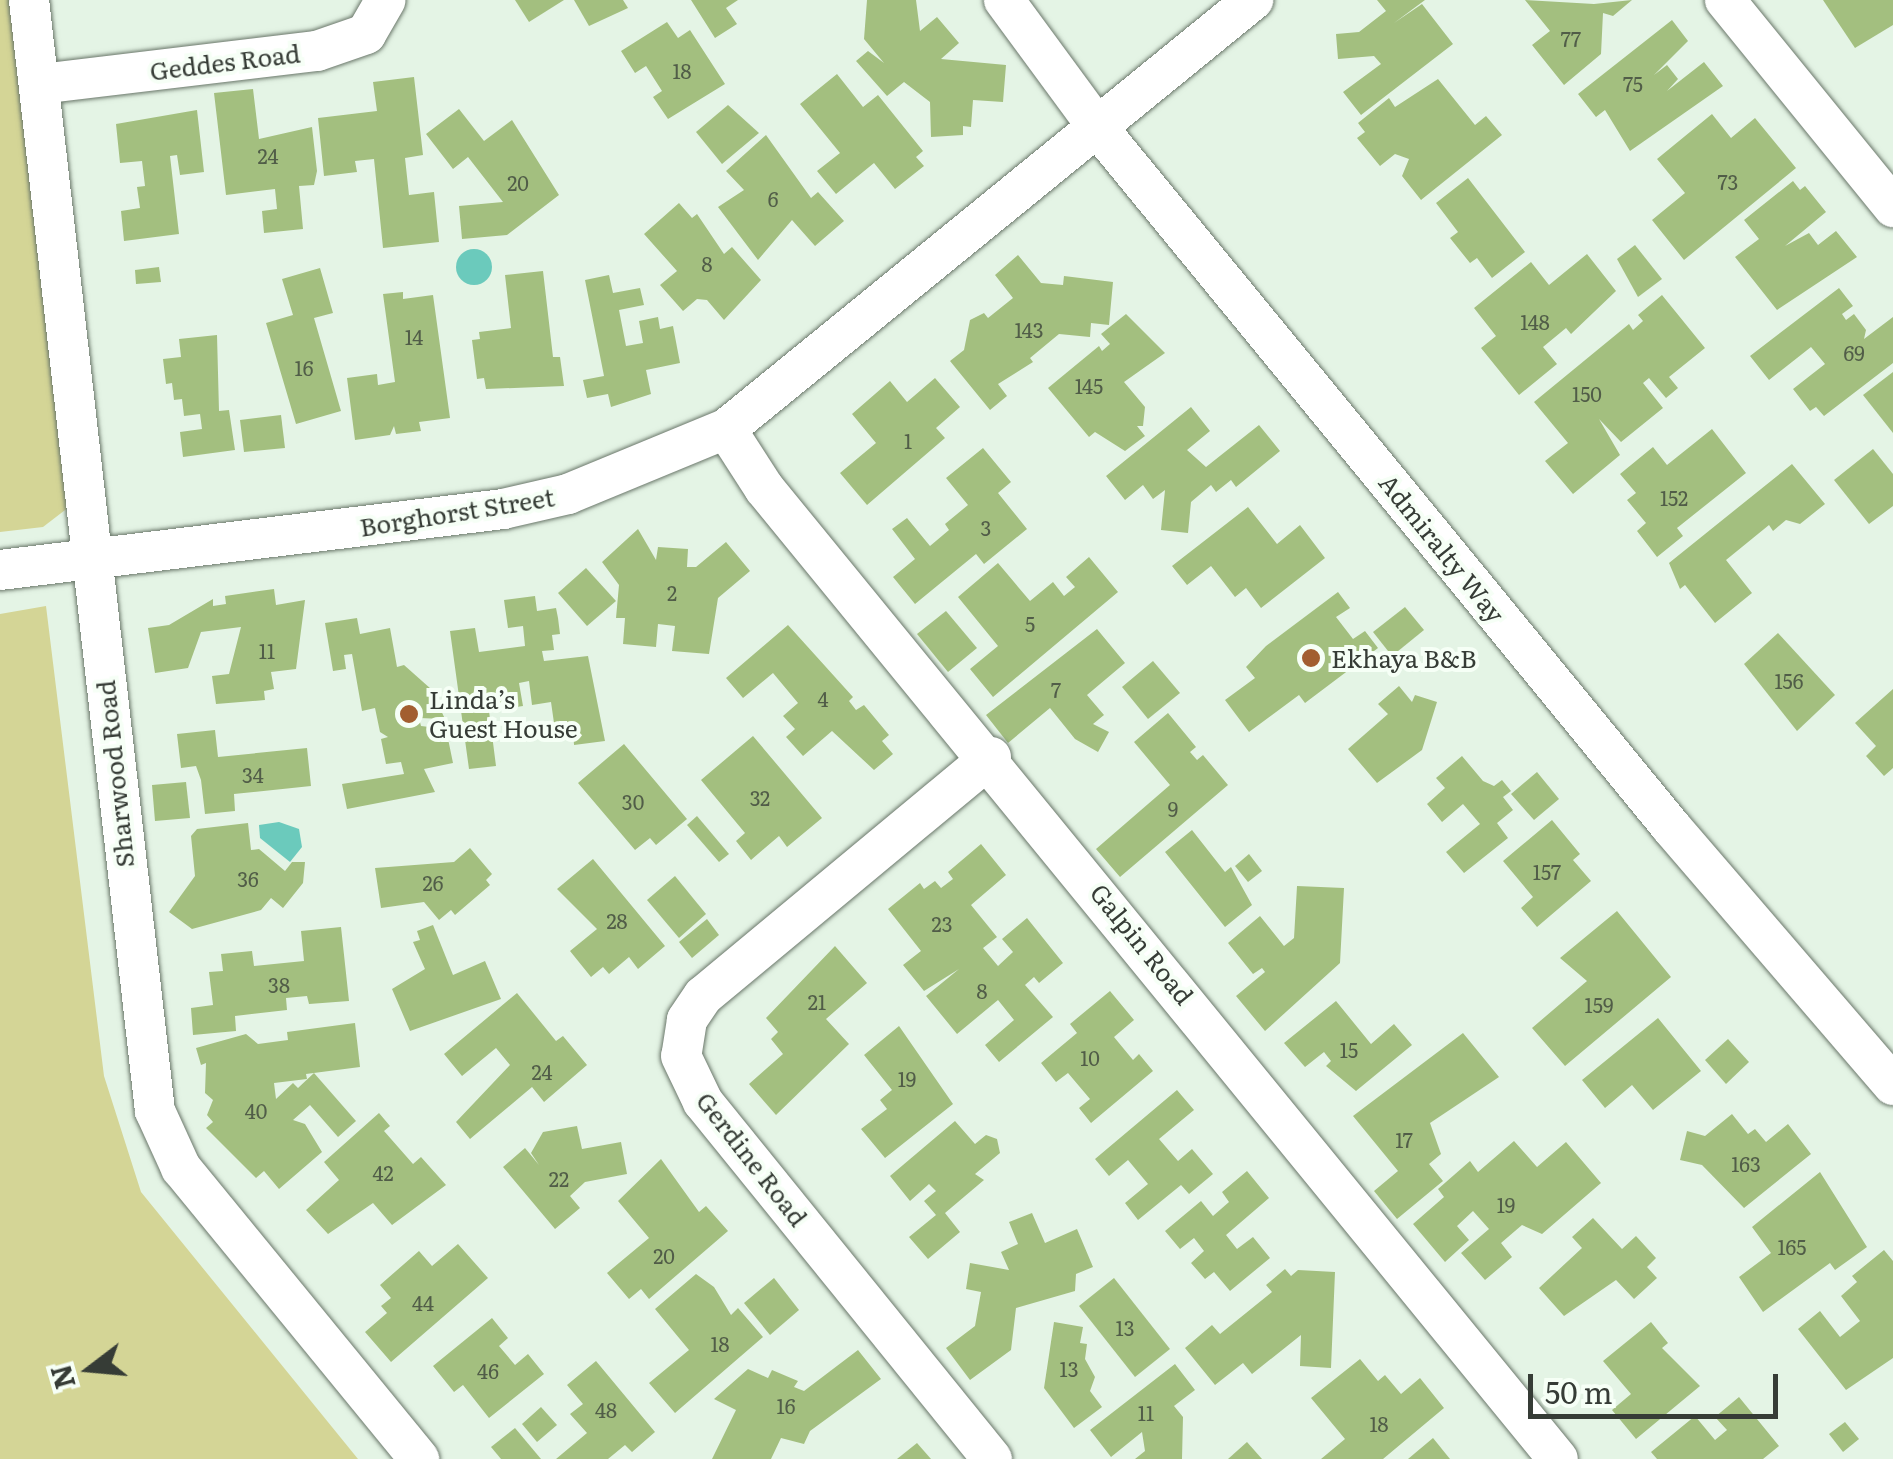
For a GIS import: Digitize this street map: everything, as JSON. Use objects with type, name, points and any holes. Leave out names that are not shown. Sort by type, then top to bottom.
[{"type":"street","name":"Sharwood Road","points":[[29,0],[155,1111],[180,1168],[419,1459]]},
{"type":"street","name":"Geddes Road","points":[[40,84],[317,52],[366,34],[386,0]]},
{"type":"street","name":"Admiralty Way","points":[[1004,0],[1098,128],[1660,813],[1893,1085]]},
{"type":"street","name":"Borghorst Street","points":[[0,570],[503,509],[568,494],[726,429],[1253,0]]},
{"type":"street","points":[[1725,0],[1893,207]]},
{"type":"street","name":"Galpin Road","points":[[726,429],[764,488],[991,757],[1558,1459]]},
{"type":"street","name":"Gerdine Road","points":[[991,757],[703,996],[687,1020],[681,1056],[703,1102],[992,1459]]},
{"type":"green space","points":[[0,0],[22,0],[69,507],[43,527],[0,532]]},
{"type":"green space","points":[[46,606],[104,1076],[141,1192],[358,1459],[0,1459],[0,614]]},
{"type":"water","points":[[474,249],[487,254],[492,267],[487,280],[474,285],[461,280],[456,267],[461,254]]},
{"type":"water","points":[[279,822],[299,829],[302,847],[290,862],[260,838],[259,825]]},
{"type":"building","points":[[515,0],[564,0],[529,22]]},
{"type":"building","points":[[574,0],[623,0],[628,8],[589,26]]},
{"type":"building","points":[[691,0],[738,0],[726,8],[737,24],[715,38]]},
{"type":"building","points":[[867,0],[916,0],[920,31],[937,17],[959,43],[941,59],[1006,65],[1003,102],[973,100],[971,127],[963,126],[963,135],[931,137],[930,102],[904,82],[887,96],[856,61],[868,51],[884,63],[864,39]]},
{"type":"building","points":[[1377,0],[1425,0],[1394,23],[1422,4],[1453,44],[1361,115],[1343,92],[1381,64],[1374,56],[1338,59],[1336,34],[1359,32],[1386,11]]},
{"type":"building","points":[[1525,0],[1594,4],[1632,0],[1613,16],[1603,13],[1601,54],[1564,85],[1532,45],[1550,31]]},
{"type":"building","points":[[1823,0],[1893,0],[1893,25],[1855,48]]},
{"type":"building","points":[[1672,20],[1688,41],[1654,75],[1667,65],[1678,79],[1667,91],[1704,62],[1723,86],[1630,151],[1605,110],[1596,117],[1578,94]]},
{"type":"building","points":[[667,22],[678,38],[690,30],[725,84],[668,119],[653,97],[662,91],[646,66],[635,73],[621,51]]},
{"type":"building","points":[[837,74],[863,107],[878,95],[923,151],[916,157],[924,166],[895,189],[874,163],[836,194],[817,171],[840,153],[800,104]]},
{"type":"building","points":[[414,77],[423,155],[405,158],[409,195],[434,192],[439,242],[383,248],[374,159],[355,161],[357,172],[324,176],[318,118],[377,111],[373,82]]},
{"type":"building","points":[[1438,79],[1475,125],[1486,116],[1502,135],[1421,200],[1402,176],[1409,159],[1395,154],[1380,166],[1357,138],[1365,132],[1358,123],[1389,98],[1395,107]]},
{"type":"building","points":[[253,89],[259,139],[312,127],[317,171],[314,185],[299,186],[303,229],[264,233],[262,211],[277,209],[275,189],[226,195],[214,93]]},
{"type":"building","points":[[728,105],[759,133],[722,164],[696,132]]},
{"type":"building","points":[[459,109],[484,141],[512,120],[559,195],[507,235],[462,239],[459,206],[503,202],[468,157],[453,169],[426,134]]},
{"type":"building","points":[[197,110],[204,172],[180,175],[177,155],[170,156],[179,234],[124,241],[121,211],[140,208],[137,187],[145,186],[142,161],[120,163],[116,124]]},
{"type":"building","points":[[1712,114],[1731,138],[1755,118],[1796,168],[1684,260],[1652,220],[1685,193],[1657,159]]},
{"type":"building","points":[[766,135],[811,198],[818,192],[844,221],[815,246],[792,220],[758,260],[718,207],[744,190],[726,171]]},
{"type":"building","points":[[1468,178],[1525,252],[1492,278],[1477,258],[1470,263],[1450,238],[1458,232],[1436,203]]},
{"type":"building","points":[[1793,181],[1800,190],[1805,186],[1826,212],[1785,246],[1809,233],[1818,245],[1836,231],[1857,257],[1777,310],[1735,257],[1759,239],[1744,220]]},
{"type":"building","points":[[679,203],[692,218],[697,214],[724,254],[732,247],[761,280],[724,320],[707,300],[697,299],[683,311],[660,285],[677,271],[644,234]]},
{"type":"building","points":[[1635,245],[1662,279],[1638,297],[1617,259]]},
{"type":"building","points":[[1587,254],[1616,291],[1571,334],[1566,328],[1543,347],[1557,364],[1519,395],[1481,348],[1496,336],[1474,308],[1531,262],[1549,285]]},
{"type":"building","points":[[1018,255],[1041,283],[1063,285],[1064,276],[1113,282],[1109,325],[1091,323],[1090,337],[1059,334],[1030,358],[1033,362],[998,384],[1007,396],[990,410],[950,361],[964,350],[970,320],[984,313],[988,318],[1013,298],[995,275]]},
{"type":"building","points":[[159,267],[161,282],[136,284],[135,270]]},
{"type":"building","points":[[320,268],[333,313],[314,318],[341,411],[296,424],[266,323],[293,315],[282,279]]},
{"type":"building","points":[[543,271],[553,357],[560,357],[564,386],[486,389],[484,378],[477,379],[472,340],[480,339],[479,332],[511,328],[505,275]]},
{"type":"building","points":[[609,275],[613,293],[640,288],[644,305],[619,310],[626,346],[643,343],[639,321],[658,317],[660,329],[673,326],[680,363],[646,370],[651,394],[611,407],[608,394],[587,398],[583,380],[604,376],[585,280]]},
{"type":"building","points":[[1839,288],[1853,306],[1842,314],[1846,320],[1854,314],[1866,330],[1864,339],[1893,317],[1893,363],[1824,416],[1816,407],[1810,411],[1793,389],[1825,364],[1811,347],[1769,380],[1750,356]]},
{"type":"building","points":[[403,292],[403,299],[433,295],[450,418],[419,422],[421,431],[396,434],[394,426],[390,435],[355,440],[347,378],[377,374],[378,385],[395,382],[383,294]]},
{"type":"building","points":[[1662,295],[1705,348],[1669,377],[1678,388],[1666,398],[1649,378],[1643,383],[1663,408],[1621,442],[1599,419],[1620,455],[1573,494],[1545,461],[1568,443],[1534,402],[1629,324],[1633,330],[1643,321],[1638,315]]},
{"type":"building","points":[[1126,314],[1165,353],[1124,382],[1145,407],[1143,426],[1137,426],[1145,436],[1125,451],[1095,432],[1089,437],[1048,388],[1099,346],[1102,351],[1110,344],[1101,334]]},
{"type":"building","points":[[217,335],[219,411],[229,410],[235,450],[183,457],[180,432],[202,429],[200,414],[184,416],[182,399],[174,400],[172,383],[166,384],[163,359],[181,357],[179,339]]},
{"type":"building","points":[[1893,372],[1893,433],[1863,395]]},
{"type":"building","points":[[935,378],[960,407],[936,428],[945,438],[867,505],[840,473],[876,443],[852,414],[890,381],[907,402]]},
{"type":"building","points":[[1191,407],[1210,431],[1187,450],[1206,467],[1259,425],[1280,451],[1236,487],[1231,480],[1216,492],[1211,485],[1191,502],[1188,533],[1161,530],[1165,490],[1153,499],[1143,485],[1125,500],[1106,476]]},
{"type":"building","points":[[281,415],[285,448],[244,452],[240,420]]},
{"type":"building","points":[[1712,429],[1746,473],[1677,528],[1683,536],[1657,557],[1637,531],[1646,523],[1627,500],[1636,493],[1620,474],[1653,447],[1667,465]]},
{"type":"building","points":[[983,448],[1011,482],[998,493],[1027,529],[984,564],[976,554],[915,604],[893,577],[915,559],[892,529],[907,518],[930,546],[949,530],[945,524],[968,505],[946,478]]},
{"type":"building","points":[[1873,449],[1893,474],[1893,506],[1869,524],[1834,480]]},
{"type":"building","points":[[1792,464],[1825,504],[1800,524],[1786,520],[1773,531],[1769,525],[1726,560],[1752,593],[1715,623],[1685,585],[1680,589],[1669,563]]},
{"type":"building","points":[[1248,507],[1277,544],[1300,525],[1325,558],[1261,608],[1246,588],[1235,597],[1211,566],[1187,585],[1172,566]]},
{"type":"building","points":[[638,529],[656,560],[658,547],[688,549],[687,567],[696,567],[726,542],[750,571],[718,598],[709,654],[672,651],[675,626],[658,624],[656,647],[623,644],[625,618],[616,618],[619,585],[602,562]]},
{"type":"building","points":[[1089,557],[1118,592],[993,697],[970,669],[998,646],[958,597],[998,563],[1030,601],[1053,582],[1064,596],[1075,587],[1066,577]]},
{"type":"building","points":[[586,568],[616,601],[587,626],[558,593]]},
{"type":"building","points":[[274,589],[276,605],[305,600],[296,669],[271,672],[274,689],[264,691],[265,700],[216,704],[212,676],[229,674],[241,627],[201,632],[188,668],[155,673],[148,628],[169,625],[213,599],[213,606],[226,604],[225,596]]},
{"type":"building","name":"Ekhaya B&B","points":[[1338,592],[1350,608],[1336,617],[1353,639],[1365,631],[1378,648],[1305,703],[1299,695],[1249,732],[1225,700],[1255,678],[1246,667],[1266,646]]},
{"type":"building","points":[[535,596],[537,611],[556,608],[558,618],[560,634],[552,635],[554,650],[542,651],[544,661],[588,656],[605,741],[574,745],[573,728],[555,730],[551,702],[532,705],[529,681],[519,683],[523,706],[489,711],[496,766],[469,769],[450,631],[475,628],[479,652],[525,646],[523,626],[508,628],[504,600]]},
{"type":"building","points":[[1405,607],[1424,630],[1392,656],[1373,632]]},
{"type":"building","points":[[946,611],[977,648],[948,672],[917,634]]},
{"type":"building","name":"Linda’s Guest House","points":[[357,618],[360,634],[390,628],[397,667],[404,665],[431,689],[445,719],[419,718],[421,726],[446,729],[453,763],[424,769],[435,792],[347,809],[342,784],[404,774],[401,762],[386,764],[381,739],[388,737],[380,732],[375,708],[362,711],[352,654],[344,655],[346,669],[333,671],[325,623]]},
{"type":"building","points":[[788,625],[853,697],[849,701],[856,710],[864,705],[889,735],[882,741],[893,754],[874,770],[832,731],[803,756],[786,737],[795,729],[783,716],[798,703],[773,673],[743,698],[726,678]]},
{"type":"building","points":[[1097,629],[1125,663],[1087,695],[1104,715],[1093,724],[1109,732],[1098,752],[1075,739],[1050,708],[1008,743],[986,715]]},
{"type":"building","points":[[1778,633],[1835,695],[1797,731],[1744,664]]},
{"type":"building","points":[[1153,661],[1180,693],[1148,719],[1122,687]]},
{"type":"building","points":[[1399,686],[1412,702],[1415,695],[1437,702],[1422,750],[1377,783],[1348,749],[1388,714],[1378,704]]},
{"type":"building","points":[[1893,689],[1893,768],[1884,776],[1866,756],[1876,746],[1855,723]]},
{"type":"building","points":[[1168,713],[1196,747],[1190,752],[1197,760],[1203,755],[1228,785],[1120,877],[1096,849],[1170,785],[1134,742]]},
{"type":"building","points":[[215,730],[218,757],[307,748],[311,786],[234,794],[235,811],[205,814],[196,766],[181,768],[177,734]]},
{"type":"building","points":[[753,736],[822,818],[787,847],[779,836],[751,860],[736,841],[745,833],[701,780]]},
{"type":"building","points":[[624,744],[687,819],[656,845],[650,838],[635,850],[578,783]]},
{"type":"building","points":[[1462,756],[1483,781],[1494,786],[1502,780],[1511,791],[1503,797],[1513,810],[1497,823],[1508,838],[1464,873],[1446,852],[1480,824],[1463,804],[1442,822],[1427,804],[1445,788],[1436,778]]},
{"type":"building","points":[[1537,772],[1559,799],[1534,820],[1511,794]]},
{"type":"building","points":[[186,782],[190,818],[155,821],[152,785]]},
{"type":"building","points":[[697,816],[729,854],[719,862],[687,825]]},
{"type":"building","points":[[1552,820],[1580,854],[1573,860],[1591,881],[1537,927],[1521,908],[1533,897],[1503,861]]},
{"type":"building","points":[[248,823],[251,850],[259,849],[285,871],[292,862],[305,862],[303,883],[283,908],[271,898],[261,910],[192,929],[169,912],[195,876],[191,836],[197,829]]},
{"type":"building","points":[[1192,830],[1225,872],[1231,867],[1252,905],[1225,927],[1165,852]]},
{"type":"building","points":[[981,844],[1006,875],[971,905],[997,937],[983,948],[998,966],[1013,952],[1002,939],[1027,918],[1063,963],[1039,983],[1034,977],[1025,985],[1053,1017],[999,1062],[985,1045],[1014,1020],[998,1000],[957,1034],[926,996],[959,969],[924,991],[903,965],[921,951],[888,909],[920,883],[924,889],[935,881],[941,888],[953,879],[948,872]]},
{"type":"building","points":[[470,848],[492,874],[486,880],[490,885],[455,915],[451,910],[439,920],[424,902],[381,908],[375,868],[454,862]]},
{"type":"building","points":[[1249,854],[1262,871],[1248,882],[1235,866]]},
{"type":"building","points":[[593,859],[665,946],[638,969],[629,957],[609,974],[603,967],[591,977],[570,951],[597,929],[557,889]]},
{"type":"building","points":[[675,876],[706,914],[679,938],[647,900]]},
{"type":"building","points":[[1297,886],[1344,888],[1340,963],[1265,1031],[1236,996],[1265,972],[1262,968],[1253,974],[1228,943],[1260,916],[1284,946],[1294,938]]},
{"type":"building","points":[[1617,911],[1671,977],[1565,1066],[1532,1028],[1587,981],[1560,958]]},
{"type":"building","points":[[707,919],[719,935],[692,958],[679,942]]},
{"type":"building","points":[[433,925],[453,975],[485,961],[501,999],[410,1031],[392,989],[425,969],[413,942],[420,940],[417,931]]},
{"type":"building","points":[[341,927],[349,1001],[309,1004],[307,996],[286,998],[287,1010],[235,1016],[236,1031],[193,1035],[191,1008],[213,1005],[209,972],[223,971],[221,954],[252,951],[254,966],[304,961],[301,931]]},
{"type":"building","points":[[835,946],[867,983],[826,1019],[849,1044],[776,1115],[749,1084],[783,1054],[771,1039],[778,1032],[766,1018]]},
{"type":"building","points":[[1110,991],[1134,1020],[1114,1037],[1133,1060],[1139,1054],[1153,1071],[1091,1123],[1079,1108],[1090,1099],[1068,1073],[1056,1082],[1041,1063],[1077,1033],[1070,1024]]},
{"type":"building","points":[[517,993],[556,1041],[563,1036],[587,1065],[544,1102],[532,1087],[470,1139],[456,1122],[510,1065],[496,1048],[462,1076],[444,1054]]},
{"type":"building","points":[[1336,1001],[1371,1044],[1394,1024],[1412,1045],[1356,1091],[1326,1066],[1331,1061],[1324,1052],[1305,1067],[1284,1043]]},
{"type":"building","points":[[1658,1018],[1701,1071],[1653,1110],[1632,1085],[1605,1108],[1582,1080]]},
{"type":"building","points":[[355,1023],[360,1067],[306,1074],[307,1079],[274,1083],[276,1099],[293,1083],[298,1088],[314,1073],[356,1121],[338,1137],[310,1105],[293,1120],[305,1124],[322,1152],[279,1189],[264,1171],[256,1178],[206,1128],[213,1122],[207,1115],[213,1100],[205,1093],[206,1063],[201,1065],[196,1048],[246,1034],[258,1044],[288,1040],[287,1032]]},
{"type":"building","points":[[899,1026],[953,1104],[885,1158],[861,1129],[887,1109],[880,1100],[892,1090],[864,1055]]},
{"type":"building","points":[[1463,1033],[1499,1077],[1430,1123],[1441,1154],[1429,1164],[1443,1181],[1397,1219],[1374,1191],[1398,1171],[1353,1116]]},
{"type":"building","points":[[1728,1039],[1749,1062],[1726,1084],[1705,1060]]},
{"type":"building","points":[[1177,1090],[1194,1110],[1159,1139],[1178,1161],[1192,1149],[1213,1174],[1189,1194],[1181,1185],[1138,1220],[1125,1203],[1148,1184],[1128,1160],[1109,1176],[1095,1159]]},
{"type":"building","points":[[379,1113],[390,1126],[384,1131],[413,1164],[421,1157],[446,1185],[392,1225],[373,1203],[328,1234],[306,1210],[339,1180],[324,1162]]},
{"type":"building","points":[[1732,1114],[1748,1134],[1755,1129],[1766,1142],[1788,1124],[1811,1154],[1744,1208],[1702,1165],[1680,1160],[1687,1131],[1705,1136]]},
{"type":"building","points":[[955,1121],[975,1144],[986,1135],[997,1139],[1000,1153],[975,1174],[984,1180],[945,1213],[960,1232],[928,1259],[909,1237],[936,1215],[924,1201],[936,1191],[929,1184],[910,1201],[890,1176]]},
{"type":"building","points":[[577,1126],[582,1149],[621,1142],[627,1174],[585,1182],[570,1196],[580,1208],[555,1229],[503,1167],[525,1148],[539,1165],[531,1153],[543,1132]]},
{"type":"building","points":[[1514,1141],[1537,1167],[1566,1142],[1601,1183],[1542,1234],[1522,1225],[1501,1243],[1512,1257],[1485,1280],[1461,1253],[1489,1229],[1473,1211],[1457,1226],[1469,1240],[1445,1262],[1413,1224],[1444,1197],[1438,1189],[1470,1161],[1478,1172]]},
{"type":"building","points":[[661,1159],[699,1212],[706,1206],[728,1231],[649,1299],[641,1289],[629,1299],[607,1273],[649,1238],[618,1201]]},
{"type":"building","points":[[1247,1171],[1269,1198],[1226,1235],[1237,1249],[1253,1237],[1270,1258],[1230,1291],[1214,1272],[1205,1279],[1191,1263],[1204,1251],[1194,1238],[1180,1249],[1165,1231],[1201,1201],[1213,1216],[1229,1202],[1222,1192]]},
{"type":"building","points":[[1820,1172],[1867,1247],[1835,1270],[1830,1263],[1763,1312],[1739,1277],[1771,1253],[1752,1227]]},
{"type":"building","points":[[1032,1213],[1045,1243],[1077,1229],[1093,1267],[1076,1274],[1075,1291],[1016,1308],[1011,1350],[970,1380],[946,1348],[975,1326],[981,1292],[966,1289],[970,1263],[1009,1270],[1001,1252],[1018,1244],[1009,1222]]},
{"type":"building","points":[[1593,1218],[1622,1249],[1636,1236],[1656,1258],[1647,1267],[1657,1278],[1634,1299],[1616,1280],[1564,1316],[1539,1288],[1582,1248],[1572,1237]]},
{"type":"building","points":[[458,1244],[488,1278],[391,1362],[365,1332],[387,1313],[381,1306],[391,1298],[380,1285],[419,1251],[432,1266]]},
{"type":"building","points":[[1884,1250],[1893,1261],[1893,1358],[1846,1390],[1798,1329],[1820,1311],[1840,1337],[1860,1321],[1841,1296],[1857,1282],[1852,1276]]},
{"type":"building","points":[[1285,1269],[1291,1276],[1298,1270],[1335,1272],[1331,1368],[1300,1366],[1301,1335],[1252,1374],[1243,1363],[1215,1385],[1185,1348],[1212,1325],[1220,1334],[1272,1292],[1266,1285]]},
{"type":"building","points":[[696,1274],[714,1287],[731,1315],[738,1308],[763,1337],[675,1413],[649,1383],[689,1350],[655,1309]]},
{"type":"building","points":[[774,1278],[799,1310],[770,1335],[744,1303]]},
{"type":"building","points":[[1114,1278],[1170,1349],[1135,1377],[1079,1306]]},
{"type":"building","points":[[492,1318],[508,1338],[499,1346],[515,1365],[528,1354],[544,1374],[489,1418],[463,1385],[454,1392],[433,1366]]},
{"type":"building","points":[[1054,1322],[1083,1327],[1080,1343],[1087,1344],[1085,1359],[1095,1377],[1090,1391],[1102,1407],[1074,1428],[1044,1388]]},
{"type":"building","points":[[1651,1322],[1668,1343],[1662,1348],[1700,1386],[1636,1439],[1612,1410],[1631,1394],[1603,1361]]},
{"type":"building","points":[[858,1350],[881,1379],[810,1431],[804,1444],[781,1438],[771,1459],[712,1459],[736,1410],[714,1399],[748,1369],[768,1378],[772,1370],[798,1381],[794,1387],[804,1391]]},
{"type":"building","points":[[1360,1359],[1378,1381],[1385,1375],[1401,1394],[1420,1378],[1444,1408],[1383,1459],[1321,1459],[1345,1439],[1311,1398]]},
{"type":"building","points":[[596,1361],[655,1432],[632,1452],[625,1445],[608,1459],[556,1459],[587,1433],[570,1414],[583,1404],[567,1385]]},
{"type":"building","points":[[1175,1364],[1195,1390],[1174,1406],[1183,1417],[1182,1459],[1135,1459],[1145,1451],[1142,1432],[1111,1457],[1090,1430]]},
{"type":"building","points":[[1739,1397],[1779,1446],[1763,1459],[1657,1459],[1651,1452],[1695,1416],[1715,1440],[1727,1430],[1715,1417]]},
{"type":"building","points":[[541,1407],[557,1425],[537,1442],[522,1424]]},
{"type":"building","points":[[1845,1422],[1859,1439],[1843,1452],[1829,1434]]},
{"type":"building","points":[[515,1428],[541,1459],[501,1459],[491,1447]]},
{"type":"building","points":[[1433,1438],[1450,1459],[1408,1459]]},
{"type":"building","points":[[1247,1442],[1262,1459],[1228,1459]]},
{"type":"building","points":[[917,1443],[931,1459],[897,1459]]},
{"type":"place","name":"Ekhaya B&B","points":[[1311,658]]},
{"type":"place","name":"Linda’s Guest House","points":[[409,714]]}]
